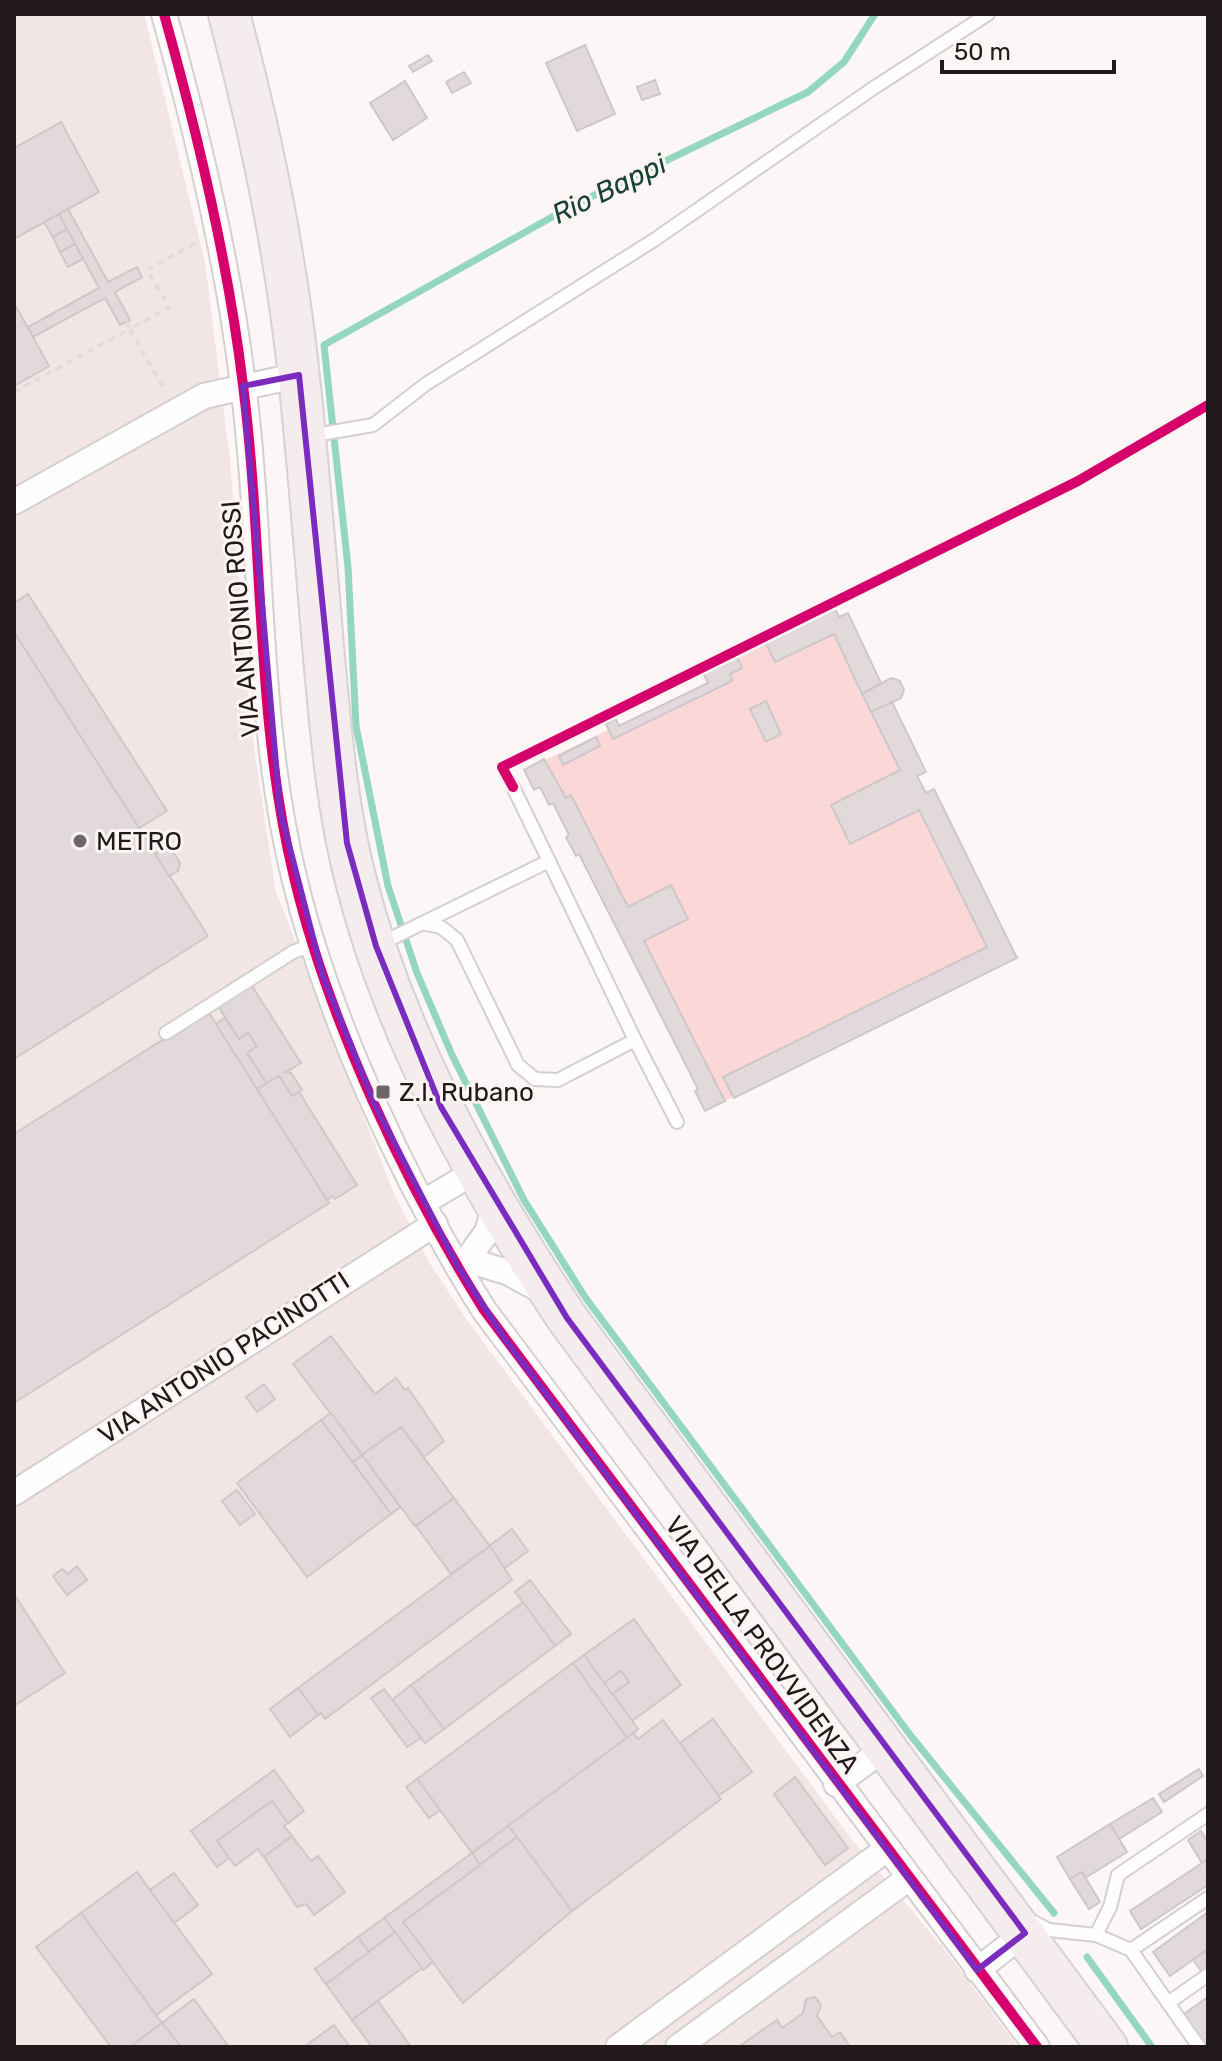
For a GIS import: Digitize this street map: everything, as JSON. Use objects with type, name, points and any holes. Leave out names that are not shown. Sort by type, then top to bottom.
[{"type":"main road","points":[[229,14],[254,107],[299,375],[313,435],[338,795],[356,884],[387,941],[419,1059],[476,1171]]},
{"type":"main road","name":"VIA DELLA PROVVIDENZA","points":[[476,1171],[554,1298],[1107,2047]]},
{"type":"street","name":"VIA ANTONIO ROSSI","points":[[164,14],[211,199],[243,386],[280,810],[312,945],[375,1105],[424,1202]]},
{"type":"street","points":[[14,502],[189,403],[243,386],[299,375]]},
{"type":"street","points":[[476,1171],[424,1202],[435,1224],[462,1262],[507,1272],[554,1298]]},
{"type":"street","points":[[462,1262],[487,1232],[495,1206]]},
{"type":"street","name":"VIA ANTONIO PACINOTTI","points":[[14,1493],[435,1224]]},
{"type":"street","name":"VIA DELLA PROVVIDENZA","points":[[462,1262],[505,1339],[836,1784],[1037,2047]]},
{"type":"street","points":[[836,1784],[887,1747]]},
{"type":"street","points":[[618,2047],[887,1849]]},
{"type":"street","points":[[678,2047],[909,1878]]},
{"type":"street","points":[[977,1970],[1016,1921]]},
{"type":"lane","points":[[313,435],[373,425],[426,384],[654,240],[860,97],[988,14]]},
{"type":"lane","points":[[513,787],[677,1122]]},
{"type":"lane","points":[[387,941],[549,861]]},
{"type":"lane","points":[[422,926],[441,927],[457,940],[518,1065],[535,1079],[558,1080],[635,1040]]},
{"type":"lane","points":[[166,1033],[293,952],[312,945]]},
{"type":"lane","points":[[1096,1935],[1110,1907],[1118,1875],[1208,1814]]},
{"type":"lane","points":[[1131,1950],[1208,1898]]},
{"type":"lane","points":[[1016,1921],[1049,1930],[1096,1935],[1131,1950],[1199,2047]]},
{"type":"lane","points":[[1168,2003],[1208,1975]]},
{"type":"path","points":[[140,274],[200,241]]},
{"type":"path","points":[[14,392],[169,307],[147,270]]},
{"type":"path","points":[[127,322],[167,395]]},
{"type":"highlighted area","points":[[299,375],[347,843],[376,946],[441,1107],[567,1318],[1025,1933],[977,1970],[505,1339],[457,1265],[375,1105],[323,976],[280,810],[243,386]]},
{"type":"shaded area","points":[[14,14],[144,14],[205,262],[230,460],[250,722],[276,892],[394,1194],[430,1264],[469,1323],[852,1840],[946,1951],[1018,2047],[14,2047]]},
{"type":"shaded area","points":[[834,607],[839,616],[848,613],[881,683],[891,678],[900,681],[904,690],[901,698],[892,702],[926,772],[917,777],[925,793],[934,789],[1017,958],[705,1111],[695,1091],[698,1088],[580,855],[576,856],[566,837],[569,834],[554,803],[549,805],[540,787],[534,790],[524,770],[608,730],[606,724],[616,719],[620,726],[708,684],[702,671]]},
{"type":"building","points":[[585,45],[615,114],[577,131],[546,63]]},
{"type":"building","points":[[428,55],[432,61],[413,72],[409,66]]},
{"type":"building","points":[[464,72],[471,83],[452,93],[446,82]]},
{"type":"building","points":[[655,80],[660,94],[642,100],[637,87]]},
{"type":"building","points":[[405,81],[427,118],[393,140],[370,103]]},
{"type":"building","points":[[61,122],[99,192],[14,239],[14,148]]},
{"type":"building","points":[[68,209],[108,282],[137,267],[142,277],[115,292],[130,320],[127,322],[120,325],[105,298],[33,337],[28,327],[99,288],[59,214]]},
{"type":"building","points":[[59,214],[67,229],[53,237],[44,222]]},
{"type":"building","points":[[67,229],[75,244],[60,252],[53,237]]},
{"type":"building","points":[[75,244],[83,259],[68,267],[60,252]]},
{"type":"building","points":[[14,303],[49,366],[14,386]]},
{"type":"building","points":[[28,594],[167,811],[139,828],[14,632],[14,603]]},
{"type":"building","points":[[834,607],[839,617],[848,613],[881,683],[862,694],[834,634],[775,662],[765,642]]},
{"type":"building","name":"METRO","points":[[14,632],[208,936],[14,1059]]},
{"type":"building","points":[[736,655],[742,668],[730,674],[732,681],[613,739],[606,724],[616,719],[619,726],[708,683],[702,671]]},
{"type":"building","points":[[891,678],[900,681],[904,690],[901,698],[871,712],[862,694]]},
{"type":"building","points":[[766,701],[781,734],[766,742],[750,709]]},
{"type":"building","points":[[892,702],[926,772],[917,776],[926,793],[934,789],[1017,958],[734,1098],[723,1077],[987,947],[919,810],[850,844],[831,805],[900,770],[871,712]]},
{"type":"building","points":[[596,737],[600,746],[563,765],[559,756]]},
{"type":"building","points":[[544,759],[566,798],[571,795],[628,907],[671,885],[688,919],[644,941],[725,1101],[705,1111],[695,1091],[698,1089],[579,854],[576,856],[566,837],[569,835],[553,803],[549,805],[540,787],[534,790],[524,770]]},
{"type":"building","points":[[164,848],[171,849],[180,863],[178,871],[169,876],[155,854]]},
{"type":"building","points":[[250,983],[301,1063],[286,1072],[291,1073],[302,1090],[292,1096],[279,1076],[267,1084],[247,1053],[257,1046],[248,1033],[239,1039],[217,1004]]},
{"type":"building","points":[[208,1011],[329,1203],[14,1403],[14,1134]]},
{"type":"building","points":[[225,1018],[239,1039],[248,1033],[257,1046],[247,1053],[267,1084],[257,1089],[216,1024]]},
{"type":"building","points":[[279,1076],[292,1096],[299,1092],[357,1185],[335,1199],[333,1196],[327,1200],[257,1089]]},
{"type":"building","points":[[331,1336],[375,1394],[396,1378],[405,1390],[408,1388],[444,1441],[424,1457],[401,1427],[362,1455],[293,1364]]},
{"type":"building","points":[[264,1384],[275,1399],[257,1412],[246,1397]]},
{"type":"building","points":[[331,1413],[362,1455],[353,1462],[321,1420]]},
{"type":"building","points":[[321,1420],[391,1514],[307,1577],[237,1483]]},
{"type":"building","points":[[401,1427],[454,1498],[415,1526],[362,1455]]},
{"type":"building","points":[[362,1455],[400,1507],[391,1514],[353,1462]]},
{"type":"building","points":[[237,1490],[255,1514],[240,1525],[222,1501]]},
{"type":"building","points":[[454,1498],[490,1546],[451,1574],[416,1526]]},
{"type":"building","points":[[512,1529],[528,1551],[505,1568],[489,1546]]},
{"type":"building","points":[[490,1546],[512,1580],[325,1719],[321,1713],[318,1715],[298,1688]]},
{"type":"building","points":[[77,1566],[87,1580],[67,1595],[53,1576],[62,1569],[68,1574]]},
{"type":"building","points":[[530,1580],[571,1634],[555,1646],[515,1592]]},
{"type":"building","points":[[14,1594],[65,1673],[14,1706]]},
{"type":"building","points":[[523,1602],[555,1646],[444,1729],[411,1685]]},
{"type":"building","points":[[634,1619],[681,1685],[632,1721],[612,1694],[629,1682],[621,1671],[604,1683],[584,1655]]},
{"type":"building","points":[[584,1655],[638,1729],[627,1738],[573,1663]]},
{"type":"building","points":[[573,1663],[627,1738],[472,1853],[417,1779]]},
{"type":"building","points":[[621,1671],[629,1682],[612,1694],[604,1683]]},
{"type":"building","points":[[411,1685],[444,1729],[425,1743],[392,1700]]},
{"type":"building","points":[[298,1688],[318,1715],[290,1737],[270,1709]]},
{"type":"building","points":[[384,1689],[421,1738],[407,1747],[371,1698]]},
{"type":"building","points":[[713,1719],[752,1772],[718,1796],[680,1743]]},
{"type":"building","points":[[663,1720],[721,1799],[572,1911],[508,1826],[633,1733],[638,1739]]},
{"type":"building","points":[[1199,1769],[1203,1776],[1164,1802],[1159,1794]]},
{"type":"building","points":[[274,1770],[304,1811],[288,1823],[272,1801],[217,1841],[229,1858],[217,1867],[191,1831]]},
{"type":"building","points":[[795,1777],[848,1848],[825,1865],[774,1794]]},
{"type":"building","points":[[417,1779],[440,1810],[429,1818],[406,1787]]},
{"type":"building","points":[[1153,1798],[1162,1812],[1119,1839],[1110,1824]]},
{"type":"building","points":[[272,1801],[288,1823],[284,1826],[292,1836],[264,1857],[258,1849],[235,1866],[217,1841]]},
{"type":"building","points":[[1110,1824],[1127,1852],[1085,1878],[1082,1872],[1070,1879],[1057,1857]]},
{"type":"building","points":[[508,1826],[517,1837],[480,1865],[472,1853]]},
{"type":"building","points":[[1201,1831],[1208,1842],[1208,1859],[1202,1863],[1188,1840]]},
{"type":"building","points":[[292,1836],[311,1861],[318,1856],[345,1892],[314,1915],[306,1904],[297,1907],[264,1857]]},
{"type":"building","points":[[517,1837],[572,1911],[463,2003],[403,1922]]},
{"type":"building","points":[[472,1853],[480,1865],[403,1922],[433,1962],[423,1970],[384,1918]]},
{"type":"building","points":[[1208,1859],[1208,1885],[1141,1929],[1130,1911]]},
{"type":"building","points":[[137,1872],[212,1974],[156,2015],[81,1913]]},
{"type":"building","points":[[1082,1872],[1100,1902],[1089,1909],[1070,1879]]},
{"type":"building","points":[[174,1873],[198,1905],[174,1923],[150,1890]]},
{"type":"building","points":[[1208,1912],[1208,1949],[1170,1976],[1153,1952]]},
{"type":"building","points":[[81,1913],[162,2023],[130,2047],[111,2047],[36,1947]]},
{"type":"building","points":[[384,1918],[395,1932],[369,1952],[358,1937]]},
{"type":"building","points":[[395,1932],[422,1968],[352,2020],[326,1984]]},
{"type":"building","points":[[358,1937],[369,1952],[326,1984],[315,1969]]},
{"type":"building","points":[[1208,1949],[1208,1980],[1193,1960]]},
{"type":"building","points":[[815,1997],[821,2005],[817,2016],[832,2037],[840,2032],[850,2047],[738,2047],[777,2020],[782,2028],[803,2013],[806,1999]]},
{"type":"building","points":[[1208,1997],[1208,2047],[1197,2047],[1177,2019]]},
{"type":"building","points":[[194,1999],[229,2047],[181,2047],[162,2023]]},
{"type":"building","points":[[378,2001],[411,2047],[372,2047],[352,2020]]},
{"type":"building","points":[[162,2023],[181,2047],[130,2047]]},
{"type":"building","points":[[334,2025],[350,2047],[304,2047]]},
{"type":"waterway","name":"Rio Bappi","points":[[875,14],[844,62],[808,92],[568,208],[324,345],[348,567],[356,726],[388,886],[417,973],[452,1055],[524,1200],[585,1297],[911,1736],[1054,1913]]},
{"type":"waterway","points":[[1087,1957],[1152,2047]]},
{"type":"cycle path","points":[[164,14],[211,198],[237,338],[250,446],[266,694],[281,817],[309,932],[327,988],[372,1101],[426,1210],[484,1310],[1037,2047]]},
{"type":"cycle path","points":[[513,787],[502,767],[1078,481],[1208,405]]},
{"type":"place","name":"METRO","points":[[80,841]]},
{"type":"place","name":"Z.I. Rubano","points":[[383,1092]]}]
